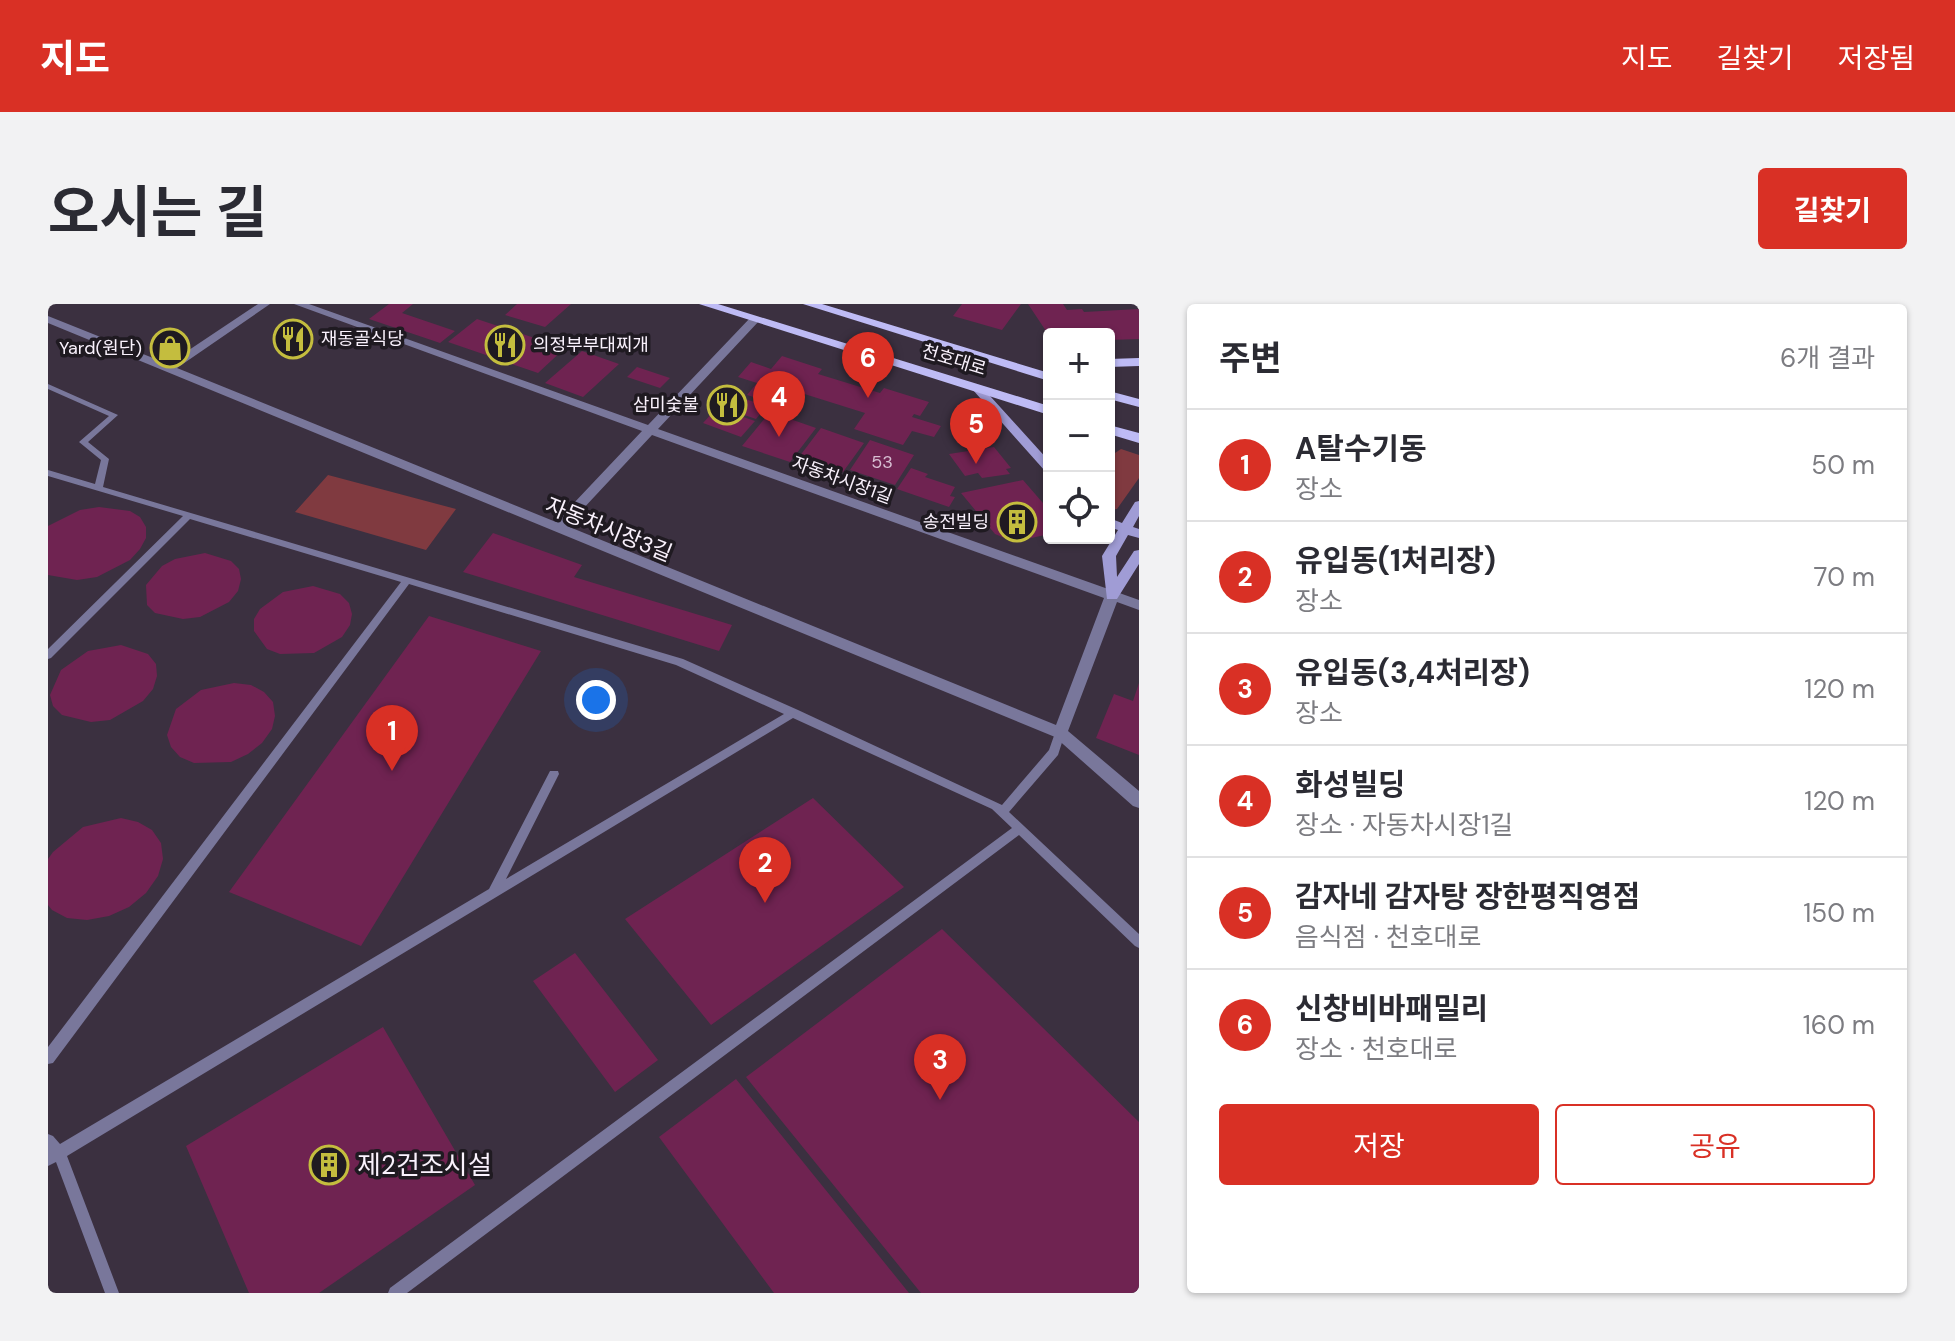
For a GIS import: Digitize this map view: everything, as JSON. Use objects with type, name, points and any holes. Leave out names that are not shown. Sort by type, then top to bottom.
[{"type":"main road","name":"천호대로","points":[[705,304],[1043,409]]},
{"type":"main road","name":"천호대로","points":[[809,304],[1043,375]]},
{"type":"main road","points":[[1115,363],[1139,362]]},
{"type":"main road","points":[[1018,367],[1043,366]]},
{"type":"main road","points":[[1115,397],[1139,403]]},
{"type":"main road","points":[[1115,431],[1139,438]]},
{"type":"street","points":[[168,369],[265,304]]},
{"type":"street","name":"자동차시장1길","points":[[299,304],[1139,605]]},
{"type":"street","name":"자동차시장3길","points":[[48,319],[1060,733],[1139,801]]},
{"type":"street","points":[[557,529],[755,319]]},
{"type":"street","points":[[977,388],[1043,461]]},
{"type":"street","points":[[1115,537],[1125,528],[1139,505]]},
{"type":"street","points":[[1115,524],[1139,534]]},
{"type":"street","points":[[1111,544],[1109,556],[1112,596]]},
{"type":"street","points":[[1060,733],[1112,596],[1139,554]]},
{"type":"lane","points":[[48,386],[114,415],[83,442],[105,459],[98,488]]},
{"type":"lane","points":[[48,473],[679,662],[1003,811],[1139,942]]},
{"type":"lane","points":[[48,655],[189,515]]},
{"type":"lane","points":[[48,1058],[407,580]]},
{"type":"lane","points":[[54,1156],[794,713]]},
{"type":"lane","points":[[1003,811],[1054,752],[1060,733]]},
{"type":"lane","points":[[494,891],[554,774]]},
{"type":"lane","points":[[395,1293],[1021,828]]},
{"type":"lane","points":[[48,1141],[112,1293]]},
{"type":"shaded area","points":[[1121,449],[1139,455],[1139,478],[1115,509],[1115,472],[1115,453]]},
{"type":"shaded area","points":[[328,475],[456,509],[426,550],[295,512]]},
{"type":"building","points":[[389,304],[413,304],[402,313],[455,331],[440,343],[369,319]]},
{"type":"building","points":[[517,304],[571,304],[545,327],[505,315]]},
{"type":"building","points":[[962,304],[1021,304],[1002,330],[953,316]]},
{"type":"building","points":[[1028,304],[1063,304],[1067,310],[1082,309],[1084,312],[1139,309],[1139,339],[1115,340],[1115,328],[1044,328]]},
{"type":"building","points":[[477,319],[565,348],[538,373],[448,342]]},
{"type":"building","points":[[582,351],[619,364],[583,397],[545,383]]},
{"type":"building","points":[[782,356],[822,369],[818,374],[880,393],[884,388],[929,402],[920,416],[914,414],[912,417],[941,426],[934,437],[912,431],[903,445],[854,429],[865,413],[798,392],[786,407],[747,395],[757,383],[738,377],[751,362],[771,369]]},
{"type":"building","points":[[637,367],[670,378],[660,388],[627,377]]},
{"type":"building","points":[[729,394],[767,406],[756,419],[718,406]]},
{"type":"building","points":[[717,408],[755,421],[741,437],[703,423]]},
{"type":"building","points":[[770,412],[816,428],[790,462],[742,446]]},
{"type":"building","points":[[821,428],[864,443],[843,472],[799,457]]},
{"type":"building","points":[[870,440],[914,455],[895,485],[850,470]]},
{"type":"building","points":[[994,447],[1011,468],[1006,469],[1010,474],[982,478],[978,473],[965,476],[949,454]]},
{"type":"building","points":[[911,468],[928,474],[925,477],[955,487],[950,496],[955,497],[949,507],[897,489]]},
{"type":"building","name":"송전빌딩","points":[[1023,480],[1043,503],[1043,535],[1014,542],[995,534],[961,493]]},
{"type":"building","points":[[99,507],[130,511],[140,517],[146,527],[146,538],[140,549],[130,560],[97,577],[77,580],[48,575],[48,526],[80,510]]},
{"type":"building","points":[[493,533],[582,565],[574,577],[732,625],[719,651],[463,572]]},
{"type":"building","points":[[205,553],[231,561],[239,569],[241,579],[238,591],[229,602],[200,617],[183,619],[155,613],[147,605],[146,585],[162,566],[175,559]]},
{"type":"building","points":[[313,586],[340,594],[349,603],[352,614],[350,625],[342,637],[314,653],[280,654],[267,649],[254,631],[254,619],[260,609],[283,592]]},
{"type":"building","points":[[429,616],[541,651],[361,946],[229,892]]},
{"type":"building","points":[[121,645],[148,654],[156,664],[157,676],[153,689],[143,701],[110,720],[91,722],[62,715],[53,706],[50,695],[61,670],[88,651]]},
{"type":"building","points":[[234,683],[251,685],[264,692],[273,702],[275,716],[272,729],[262,743],[231,762],[194,763],[180,757],[171,747],[167,735],[176,709],[201,690]]},
{"type":"building","points":[[1139,683],[1139,755],[1096,738],[1114,694],[1133,701]]},
{"type":"building","points":[[813,798],[904,887],[711,1025],[625,919]]},
{"type":"building","points":[[121,818],[138,822],[152,830],[161,843],[163,859],[158,876],[146,893],[129,907],[109,916],[87,920],[67,918],[52,910],[48,905],[48,859],[53,852],[83,827]]},
{"type":"building","points":[[942,929],[1139,1122],[1139,1293],[921,1293],[746,1077]]},
{"type":"building","points":[[575,953],[658,1060],[615,1092],[533,981]]},
{"type":"building","name":"제2건조시설","points":[[383,1027],[475,1185],[319,1293],[249,1293],[186,1146]]},
{"type":"building","points":[[736,1079],[909,1293],[774,1293],[659,1137]]},
{"type":"place","name":"재동골식당","points":[[293,339]]},
{"type":"place","name":"의정부부대찌개","points":[[505,345]]},
{"type":"place","name":"Yard(원단)","points":[[170,348]]},
{"type":"place","name":"신창비바패밀리","points":[[868,398]]},
{"type":"place","name":"삼미숯불","points":[[727,405]]},
{"type":"place","name":"화성빌딩","points":[[779,437]]},
{"type":"place","name":"감자네 감자탕 장한평직영점","points":[[976,464]]},
{"type":"place","name":"송전빌딩","points":[[1017,522]]},
{"type":"place","name":"A탈수기동","points":[[392,771]]},
{"type":"place","name":"유입동(1처리장)","points":[[765,903]]},
{"type":"place","name":"유입동(3,4처리장)","points":[[940,1100]]},
{"type":"place","name":"제2건조시설","points":[[329,1165]]}]
